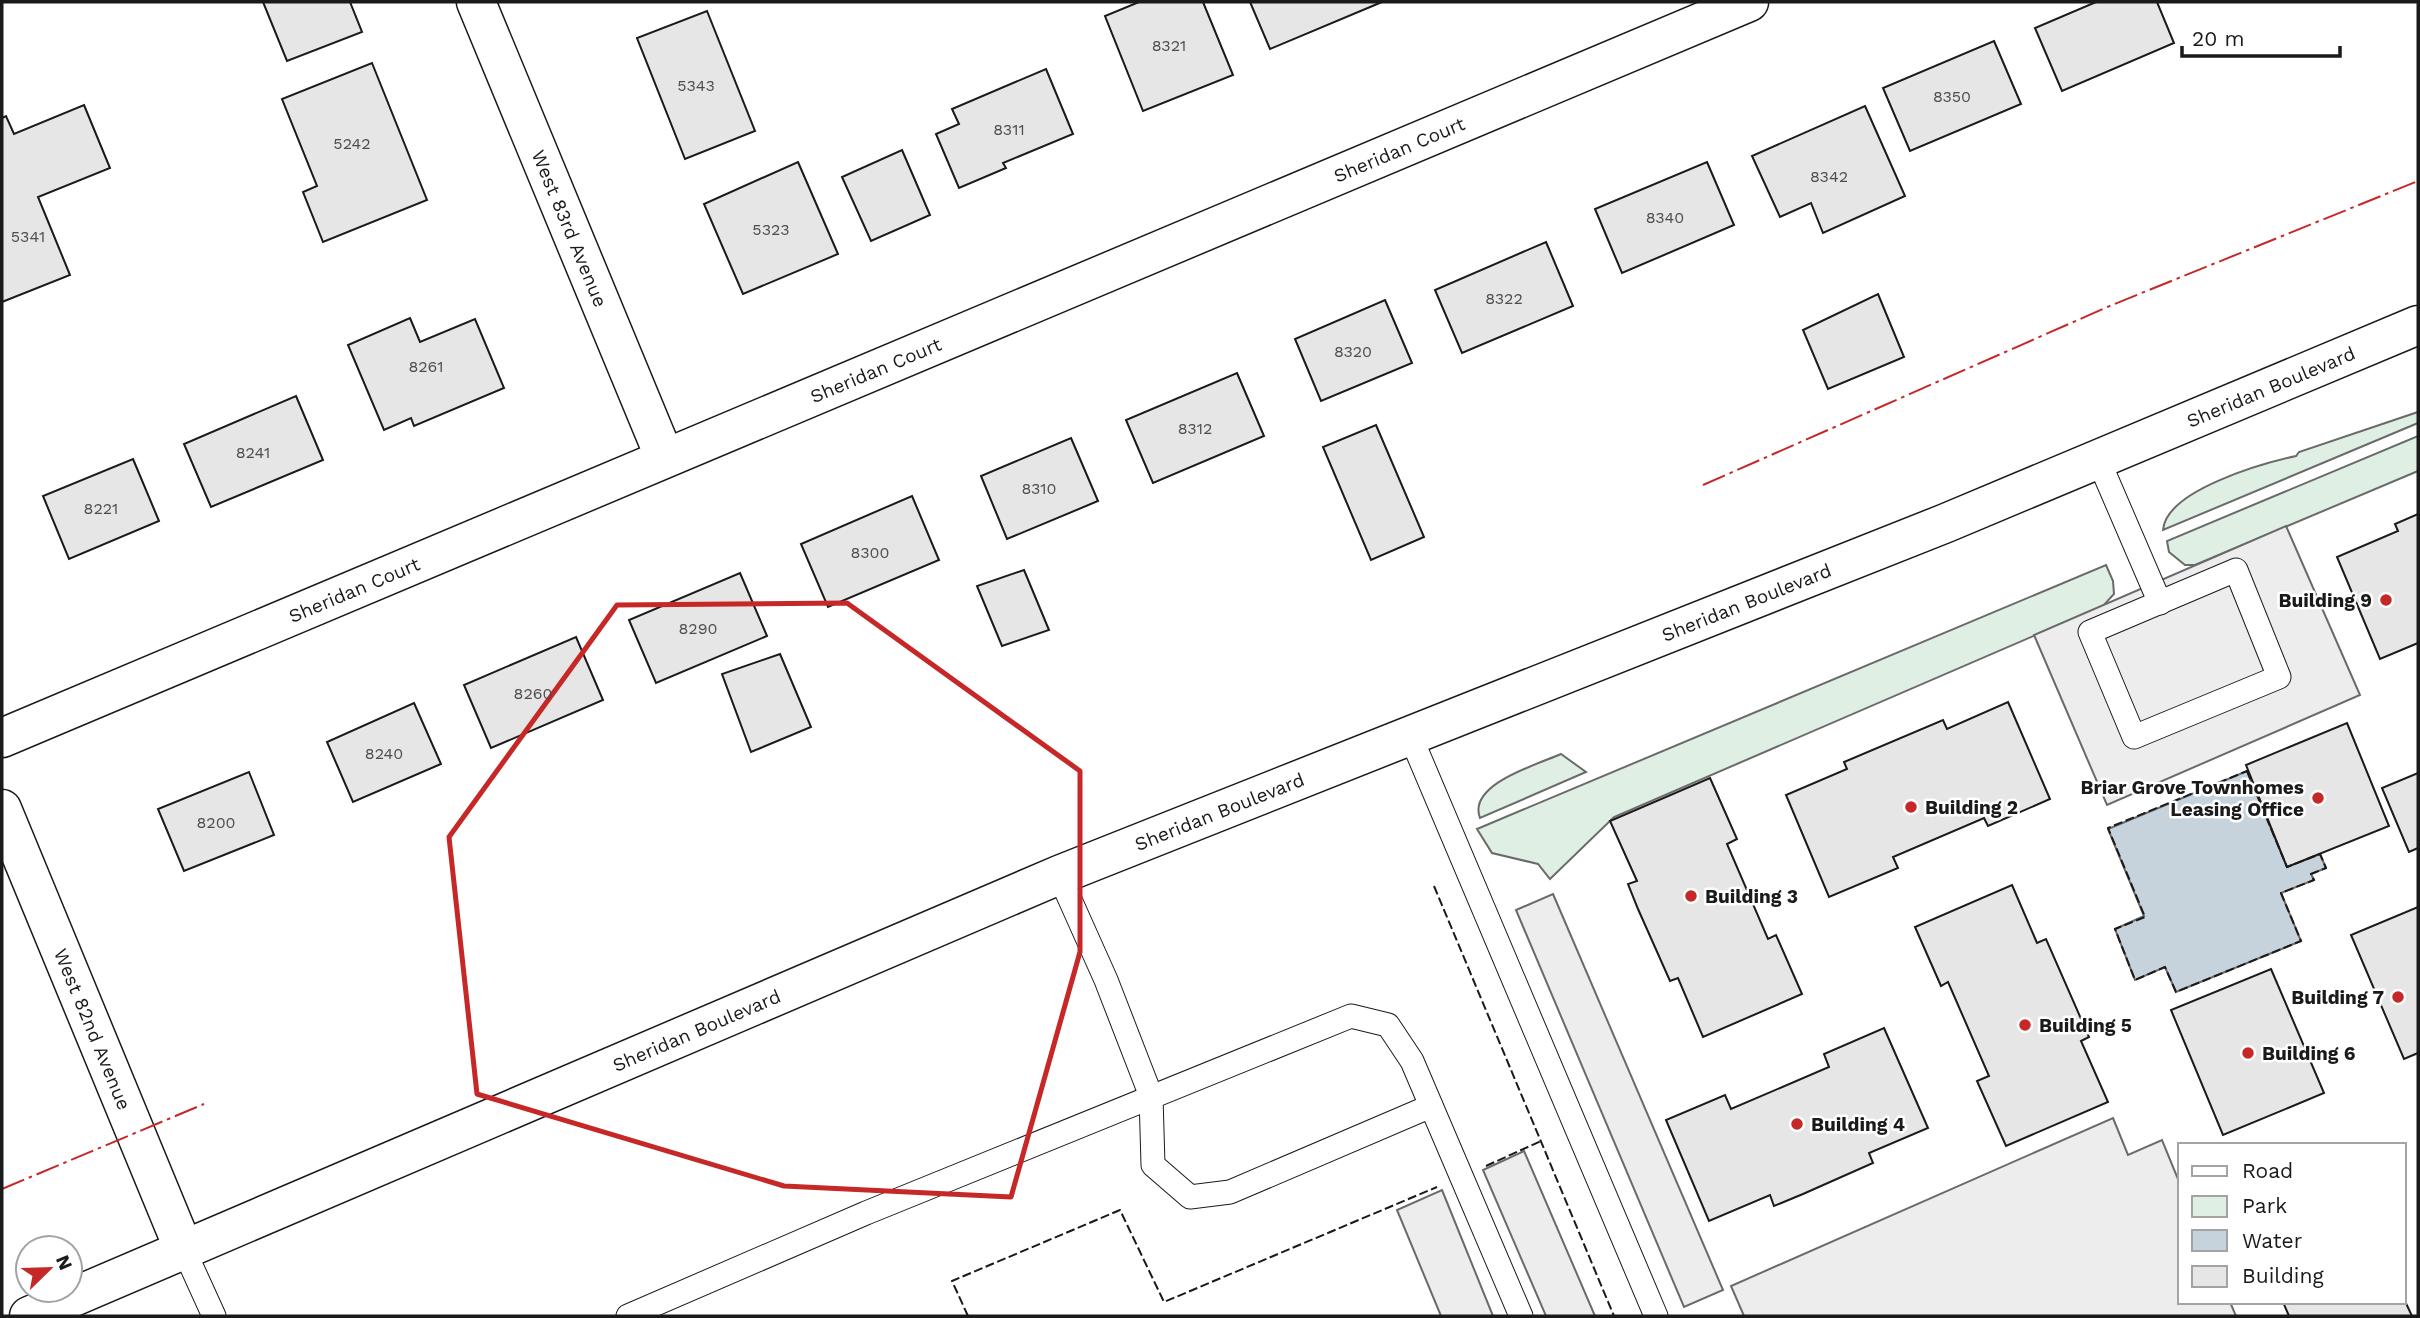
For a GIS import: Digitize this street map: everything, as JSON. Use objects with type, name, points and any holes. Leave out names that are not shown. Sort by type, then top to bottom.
[{"type":"street","name":"West 83rd Avenue","points":[[476,2],[664,456]]},
{"type":"street","name":"Sheridan Court","points":[[2,738],[664,456],[1749,2]]},
{"type":"street","name":"Sheridan Boulevard","points":[[29,1316],[1059,875],[1946,523],[2418,325]]},
{"type":"street","name":"West 82nd Avenue","points":[[2,809],[184,1250]]},
{"type":"lane","points":[[2098,459],[2160,603]]},
{"type":"lane","points":[[2236,570],[2279,677],[2134,737],[2090,632],[2160,603],[2236,570]]},
{"type":"lane","points":[[1410,735],[1656,1316]]},
{"type":"lane","points":[[1059,875],[1106,980],[1151,1096],[1153,1165],[1190,1196],[1230,1192],[1431,1106]]},
{"type":"lane","points":[[628,1316],[866,1213],[1351,1016],[1388,1025],[1412,1060],[1521,1316]]},
{"type":"lane","points":[[184,1250],[214,1316]]},
{"type":"highlighted area","points":[[847,603],[1080,771],[1080,952],[1011,1197],[784,1186],[477,1094],[449,837],[617,605]]},
{"type":"green space","points":[[2418,412],[2418,423],[2163,530],[2168,516],[2181,503],[2219,481]]},
{"type":"green space","points":[[2418,436],[2418,471],[2195,565],[2185,565],[2169,552],[2167,541]]},
{"type":"green space","points":[[2106,565],[2113,581],[2114,594],[2103,606],[1614,817],[1550,879],[1538,864],[1492,853],[1477,829]]},
{"type":"green space","points":[[1561,754],[1586,772],[1480,818],[1479,806],[1484,795],[1494,785]]},
{"type":"shaded area","points":[[2286,526],[2360,695],[2107,805],[2034,635]]},
{"type":"shaded area","points":[[1553,894],[1723,1290],[1684,1307],[1516,910]]},
{"type":"shaded area","points":[[2113,1118],[2128,1155],[2162,1140],[2178,1179],[2178,1304],[2231,1304],[2236,1316],[1744,1316],[1731,1286]]},
{"type":"shaded area","points":[[1524,1151],[1595,1316],[1546,1316],[1483,1170]]},
{"type":"shaded area","points":[[1442,1190],[1493,1316],[1441,1316],[1397,1210]]},
{"type":"water","points":[[2247,771],[2287,867],[2320,854],[2326,868],[2311,874],[2314,880],[2281,893],[2301,941],[2176,992],[2165,967],[2135,980],[2115,929],[2144,916],[2108,829]]},
{"type":"building","points":[[263,2],[350,2],[362,32],[287,61]]},
{"type":"building","points":[[1139,2],[1203,2],[1233,75],[1143,111],[1105,16]]},
{"type":"building","points":[[1250,2],[1382,2],[1270,49]]},
{"type":"building","points":[[2096,2],[2157,2],[2174,43],[2062,91],[2035,28]]},
{"type":"building","points":[[707,11],[755,131],[685,159],[637,38]]},
{"type":"building","points":[[1994,41],[2021,104],[1910,151],[1883,88]]},
{"type":"building","points":[[372,63],[427,200],[323,242],[303,192],[317,186],[282,99]]},
{"type":"building","points":[[1046,69],[1073,134],[1003,163],[1006,168],[959,188],[936,134],[959,124],[952,109]]},
{"type":"building","points":[[84,105],[110,168],[38,197],[70,275],[2,302],[2,118],[6,116],[14,134]]},
{"type":"building","points":[[1865,106],[1905,196],[1823,233],[1811,203],[1780,217],[1752,156]]},
{"type":"building","points":[[902,150],[930,215],[871,241],[842,177]]},
{"type":"building","points":[[798,162],[838,254],[743,294],[704,204]]},
{"type":"building","points":[[1707,162],[1734,225],[1622,273],[1595,209]]},
{"type":"building","points":[[1546,242],[1573,306],[1462,353],[1435,290]]},
{"type":"building","points":[[1878,294],[1904,357],[1828,389],[1803,330]]},
{"type":"building","points":[[1385,300],[1412,363],[1321,401],[1295,339]]},
{"type":"building","points":[[410,318],[420,342],[475,319],[504,388],[414,426],[411,418],[384,430],[348,345]]},
{"type":"building","points":[[1237,373],[1264,436],[1153,483],[1126,420]]},
{"type":"building","points":[[296,396],[323,460],[211,507],[184,444]]},
{"type":"building","points":[[1376,425],[1424,537],[1371,560],[1323,447]]},
{"type":"building","points":[[1071,438],[1098,501],[1007,539],[981,476]]},
{"type":"building","points":[[133,459],[159,521],[69,559],[43,496]]},
{"type":"building","points":[[912,496],[939,560],[828,607],[801,544]]},
{"type":"building","name":"Building 9","points":[[2418,514],[2418,643],[2380,659],[2337,557],[2398,531],[2395,524]]},
{"type":"building","points":[[1024,570],[1049,630],[1002,646],[977,586]]},
{"type":"building","points":[[740,573],[767,636],[656,683],[629,620]]},
{"type":"building","points":[[576,637],[603,700],[491,748],[464,685]]},
{"type":"building","points":[[780,654],[811,727],[751,752],[722,674]]},
{"type":"building","name":"Building 2","points":[[2008,702],[2050,799],[1988,826],[1984,818],[1893,857],[1898,868],[1829,897],[1786,795],[1847,769],[1844,762],[1943,720],[1947,729]]},
{"type":"building","points":[[414,703],[441,764],[353,802],[327,742]]},
{"type":"building","name":"Briar Grove Townhomes Leasing Office","points":[[2347,723],[2389,826],[2287,867],[2246,765]]},
{"type":"building","points":[[249,772],[274,835],[184,871],[158,809]]},
{"type":"building","points":[[2418,773],[2418,848],[2409,852],[2382,788]]},
{"type":"building","name":"Building 3","points":[[1710,778],[1737,839],[1727,844],[1768,939],[1776,935],[1802,994],[1703,1037],[1678,978],[1670,981],[1638,909],[1628,884],[1637,881],[1610,821]]},
{"type":"building","name":"Building 5","points":[[2012,885],[2037,943],[2046,939],[2089,1037],[2081,1041],[2108,1102],[2006,1146],[1977,1081],[1989,1076],[1948,982],[1941,986],[1915,927]]},
{"type":"building","name":"Building 7","points":[[2418,907],[2418,1053],[2404,1059],[2351,935]]},
{"type":"building","name":"Building 6","points":[[2271,969],[2324,1093],[2223,1135],[2171,1010]]},
{"type":"building","name":"Building 4","points":[[1884,1028],[1928,1128],[1869,1153],[1873,1163],[1803,1194],[1774,1206],[1770,1195],[1709,1221],[1666,1120],[1725,1095],[1731,1109],[1829,1067],[1824,1054]]},
{"type":"building","points":[[2406,1303],[2412,1316],[2289,1316],[2284,1304]]},
{"type":"fence","points":[[2247,771],[2287,867],[2320,854],[2326,868],[2311,874],[2314,880],[2281,893],[2301,941],[2176,992],[2165,967],[2135,980],[2115,929],[2145,917],[2108,828],[2247,771]]},
{"type":"fence","points":[[1434,886],[1614,1316]]},
{"type":"fence","points":[[1486,1166],[1541,1141]]},
{"type":"fence","points":[[968,1316],[952,1281],[1120,1210],[1164,1302],[1437,1187]]},
{"type":"power","points":[[1703,485],[2112,305],[2418,181]]},
{"type":"power","points":[[2,1189],[204,1104]]},
{"type":"place","name":"Building 9","points":[[2386,600]]},
{"type":"place","name":"Briar Grove Townhomes Leasing Office","points":[[2318,798]]},
{"type":"place","name":"Building 2","points":[[1911,807]]},
{"type":"place","name":"Building 3","points":[[1691,896]]},
{"type":"place","name":"Building 7","points":[[2398,997]]},
{"type":"place","name":"Building 5","points":[[2025,1025]]},
{"type":"place","name":"Building 6","points":[[2248,1053]]},
{"type":"place","name":"Building 4","points":[[1797,1124]]}]
